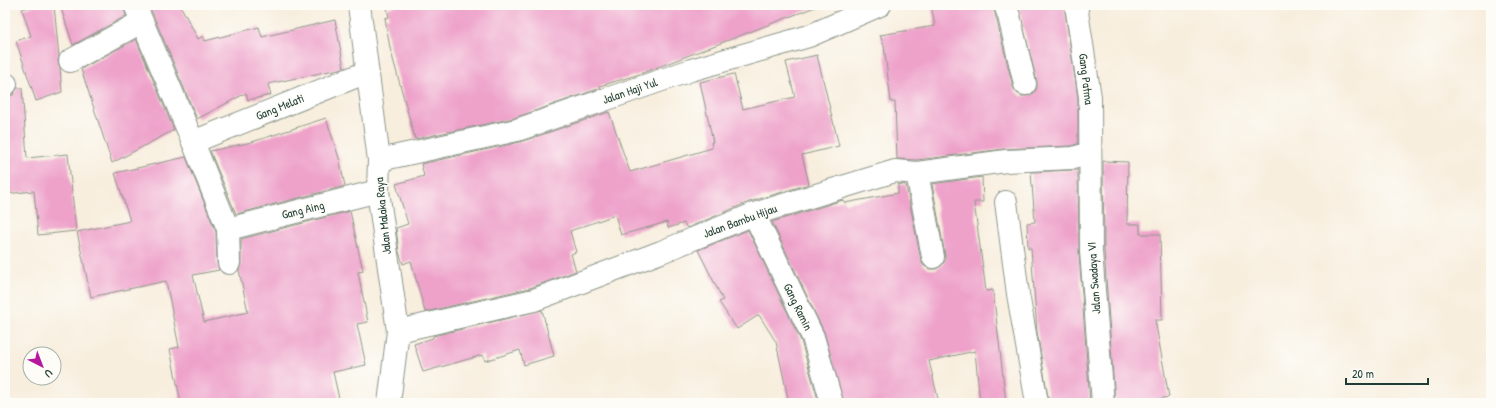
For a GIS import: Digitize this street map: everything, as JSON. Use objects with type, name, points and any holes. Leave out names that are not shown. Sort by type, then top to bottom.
[{"type":"street","name":"Jalan Malaka Raya","points":[[359,5],[379,160],[378,191],[398,331],[389,403]]},
{"type":"street","points":[[1005,5],[1025,84]]},
{"type":"street","name":"Gang Patma","points":[[1076,5],[1090,97],[1090,153]]},
{"type":"street","name":"Jalan Haji Yul","points":[[379,160],[517,130],[691,70],[809,36],[878,6]]},
{"type":"street","points":[[70,61],[138,14],[193,142],[228,229],[229,262]]},
{"type":"street","name":"Gang Melati","points":[[193,142],[368,72]]},
{"type":"street","name":"Jalan Bambu Hijau","points":[[398,331],[534,300],[661,252],[754,214],[895,171],[917,173],[1006,161],[1073,158],[1090,153]]},
{"type":"street","name":"Jalan Swadaya VI","points":[[1090,153],[1091,252],[1103,403]]},
{"type":"street","points":[[917,173],[933,257]]},
{"type":"street","name":"Gang Aing","points":[[228,229],[378,191]]},
{"type":"street","points":[[1006,202],[1018,294],[1037,403]]},
{"type":"street","name":"Gang Ramin","points":[[754,214],[813,337],[832,403]]},
{"type":"building","points":[[36,5],[54,5],[62,92],[36,101],[16,41],[31,36],[22,9]]},
{"type":"building","points":[[60,5],[123,5],[126,16],[73,45]]},
{"type":"building","points":[[149,5],[180,5],[198,39],[203,36],[205,41],[259,27],[262,37],[335,20],[344,68],[268,84],[271,95],[248,100],[246,93],[197,119]]},
{"type":"building","points":[[399,5],[815,5],[815,7],[640,74],[600,86],[601,88],[514,118],[415,139],[390,48],[385,18],[389,17],[387,8]]},
{"type":"building","points":[[931,5],[993,5],[1013,87],[1021,96],[1027,96],[1034,93],[1037,88],[1037,82],[1018,5],[1064,5],[1078,98],[1078,144],[1071,146],[1004,149],[917,160],[897,159],[895,102],[891,102],[884,46],[880,35],[935,26]]},
{"type":"building","points":[[136,39],[174,130],[112,163],[81,69]]},
{"type":"building","points":[[817,55],[839,146],[802,155],[809,184],[749,202],[687,228],[684,223],[668,228],[667,222],[621,235],[615,215],[570,231],[576,252],[571,254],[576,271],[530,288],[425,312],[411,261],[403,264],[399,252],[396,228],[408,224],[396,184],[424,176],[421,164],[520,142],[609,112],[630,172],[712,148],[711,142],[713,142],[700,82],[734,74],[743,109],[795,97],[786,62]]},
{"type":"building","points":[[17,88],[22,88],[27,158],[68,154],[76,231],[38,235],[34,191],[5,194],[5,96],[13,95]]},
{"type":"building","points":[[326,118],[339,158],[345,186],[236,214],[210,151],[252,142]]},
{"type":"building","points":[[186,157],[216,232],[217,263],[219,270],[193,275],[204,322],[248,312],[239,270],[241,263],[241,239],[350,211],[363,271],[358,272],[368,322],[357,324],[366,365],[333,372],[340,403],[181,403],[170,349],[179,347],[166,281],[91,297],[77,232],[130,221],[115,173]]},
{"type":"building","points":[[1103,161],[1128,162],[1127,224],[1140,224],[1140,234],[1160,234],[1162,320],[1155,320],[1169,397],[1138,403],[1115,403],[1104,251]]},
{"type":"building","points":[[1078,170],[1079,253],[1090,403],[1049,403],[1037,332],[1031,248],[1028,248],[1027,223],[1035,222],[1031,172]]},
{"type":"building","points":[[982,177],[983,202],[974,202],[986,291],[993,290],[1006,403],[980,403],[975,351],[929,361],[939,403],[844,403],[824,332],[772,222],[843,200],[845,203],[898,193],[898,184],[906,185],[921,260],[923,265],[929,269],[936,269],[945,261],[945,255],[932,184]]},
{"type":"building","points":[[748,230],[801,341],[819,403],[789,403],[776,342],[759,315],[737,329],[719,302],[723,300],[698,250]]},
{"type":"building","points":[[542,310],[554,356],[524,365],[520,350],[485,361],[483,355],[423,372],[414,344],[433,338],[433,336]]}]
